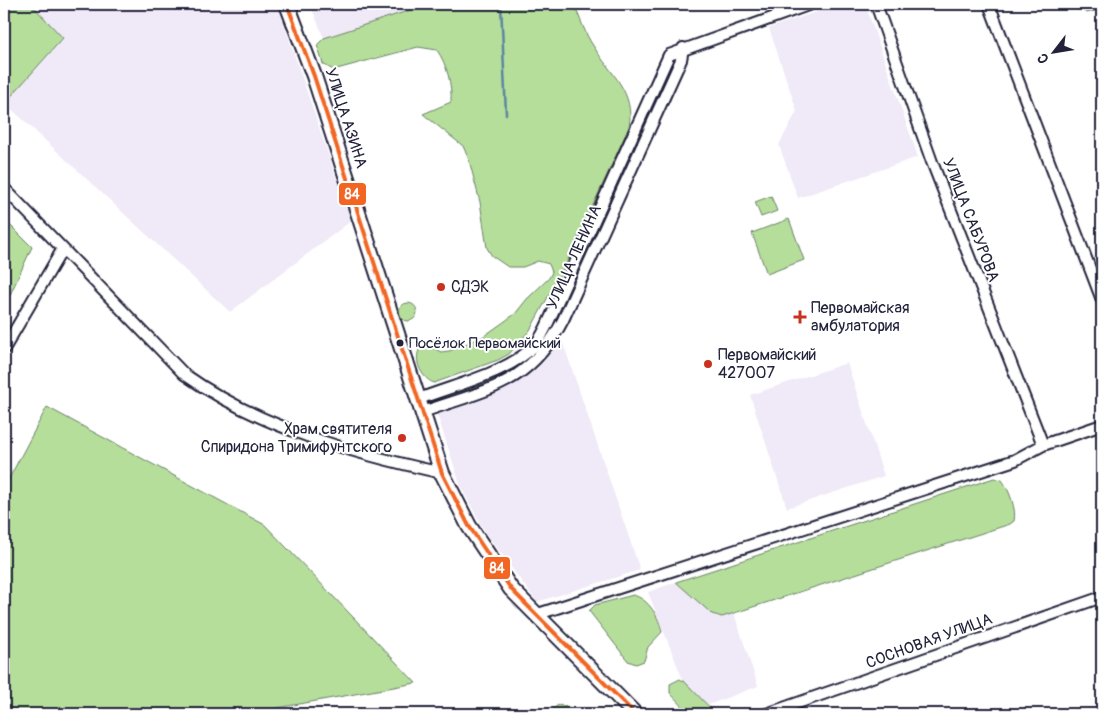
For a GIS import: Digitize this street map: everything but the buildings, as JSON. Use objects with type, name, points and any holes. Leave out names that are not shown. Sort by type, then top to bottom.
[{"type":"street","name":"УЛИЦА АЗИНА","points":[[287,4],[314,76],[442,473],[469,526],[511,589],[635,714]]},
{"type":"street","name":"УЛИЦА ЛЕНИНА","points":[[421,405],[501,368],[523,356],[536,344],[545,330],[669,54],[811,4]]},
{"type":"street","name":"УЛИЦА САБУРОВА","points":[[876,4],[932,162],[1043,445]]},
{"type":"street","points":[[989,4],[1102,300]]},
{"type":"street","name":"УЛИЦА ЛЕНИНА","points":[[421,405],[503,383],[530,366],[545,351],[563,320],[681,60],[683,48]]},
{"type":"street","points":[[4,188],[184,374],[211,393],[258,417],[316,440],[384,460],[442,473]]},
{"type":"street","points":[[4,349],[62,250]]},
{"type":"street","points":[[535,615],[1015,460],[1043,445],[1102,425]]},
{"type":"street","name":"СОСНОВАЯ УЛИЦА","points":[[766,714],[1102,597]]},
{"type":"shaded area","points":[[31,4],[277,4],[351,221],[230,312],[5,103],[63,39]]},
{"type":"shaded area","points":[[310,4],[417,4],[418,8],[324,38]]},
{"type":"shaded area","points":[[840,4],[865,4],[918,157],[798,198],[779,145],[797,111],[769,28]]},
{"type":"shaded area","points":[[561,337],[640,570],[537,602],[485,532],[461,487],[437,414],[512,385],[532,373],[547,358]]},
{"type":"shaded area","points":[[847,363],[884,476],[787,508],[750,395]]},
{"type":"shaded area","points":[[676,582],[717,617],[734,613],[758,686],[695,710],[648,592]]},
{"type":"green space","points":[[4,4],[31,4],[63,38],[5,103]]},
{"type":"green space","points":[[417,4],[574,4],[591,42],[625,93],[630,114],[629,127],[567,262],[530,330],[509,354],[498,360],[434,383],[425,377],[418,363],[417,358],[420,348],[428,345],[441,352],[449,351],[484,336],[515,314],[527,299],[549,278],[552,272],[549,264],[538,261],[523,267],[508,267],[492,256],[487,248],[480,202],[469,160],[463,146],[423,114],[451,102],[451,88],[448,75],[444,62],[437,50],[418,47],[333,70],[323,64],[317,45],[324,38],[417,8]]},
{"type":"green space","points":[[1071,4],[1102,4],[1102,9],[1087,13]]},
{"type":"green space","points":[[672,56],[677,59],[554,331],[528,364],[499,381],[438,403],[436,398],[495,377],[538,345]]},
{"type":"green space","points":[[771,196],[777,211],[761,217],[755,202]]},
{"type":"green space","points":[[4,219],[32,247],[4,308]]},
{"type":"green space","points":[[789,219],[804,260],[767,274],[752,233]]},
{"type":"green space","points":[[408,303],[414,306],[417,312],[414,318],[408,321],[402,318],[399,312],[402,306]]},
{"type":"green space","points":[[47,407],[265,525],[416,683],[244,714],[4,714],[4,488]]},
{"type":"green space","points":[[994,478],[1002,480],[1012,500],[1015,516],[1014,521],[1010,524],[722,617],[712,614],[676,582]]},
{"type":"green space","points":[[633,595],[644,600],[652,609],[662,632],[648,647],[644,661],[636,664],[628,661],[589,611],[595,605]]},
{"type":"green space","points":[[680,679],[716,714],[690,714],[670,693],[670,684]]},
{"type":"green space","points":[[558,705],[568,707],[576,714],[547,714]]},
{"type":"waterway","points":[[501,4],[506,114]]},
{"type":"transit line","name":"84","points":[[287,4],[314,76],[442,473],[469,526],[511,589],[635,714]]},
{"type":"place","name":"СДЭК","points":[[441,287]]},
{"type":"place","name":"Первомайская амбулатория","points":[[800,317]]},
{"type":"place","name":"Посёлок Первомайский","points":[[400,343]]},
{"type":"place","name":"Первомайский 427007","points":[[708,364]]},
{"type":"place","name":"Храм святителя Спиридона Тримифунтского","points":[[402,438]]}]
